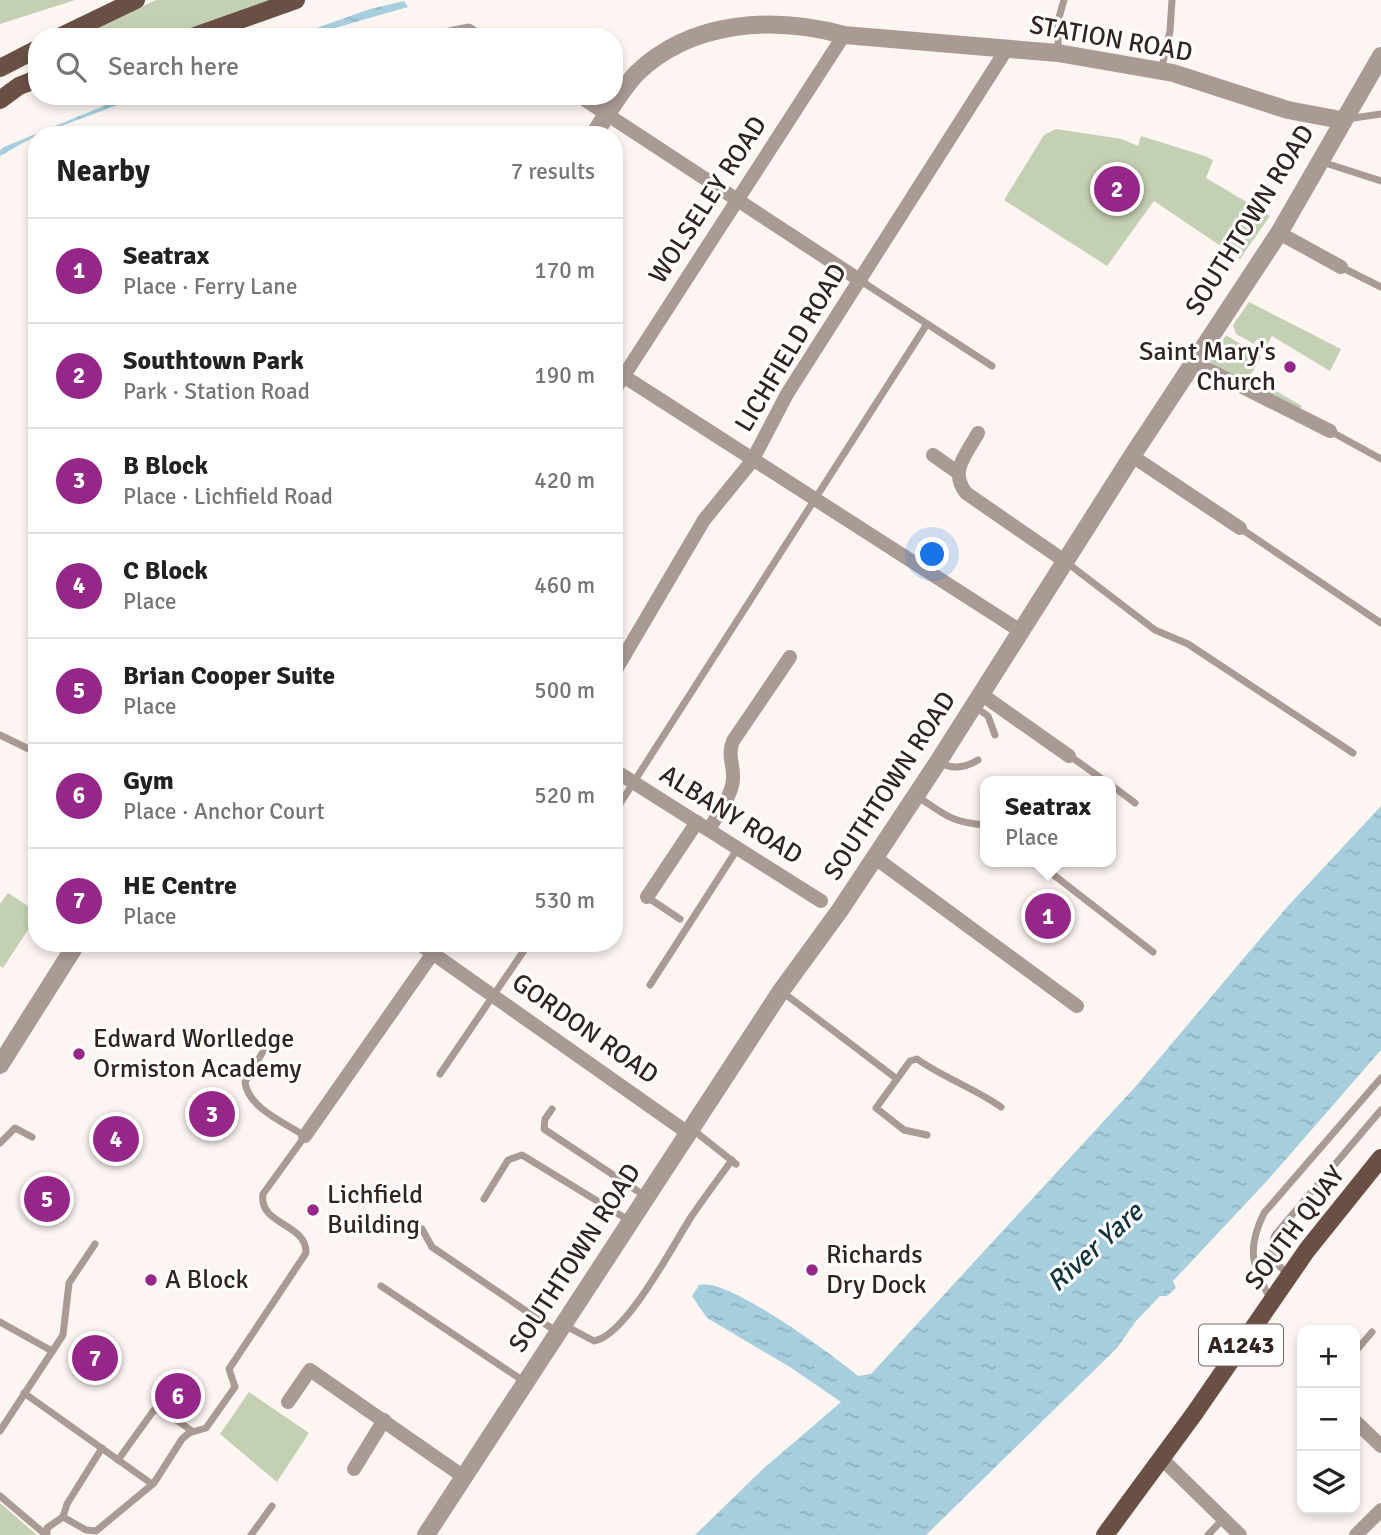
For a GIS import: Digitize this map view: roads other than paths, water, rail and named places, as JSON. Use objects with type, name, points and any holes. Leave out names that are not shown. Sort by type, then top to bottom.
[{"type":"main road","points":[[78,28],[136,0]]},
{"type":"main road","points":[[217,28],[296,0]]},
{"type":"main road","points":[[0,68],[28,54]]},
{"type":"main road","points":[[0,100],[28,82]]},
{"type":"main road","name":"SOUTH QUAY","points":[[1105,1535],[1162,1459],[1290,1275],[1381,1158]]},
{"type":"street","name":"STATION ROAD","points":[[623,92],[652,60],[684,41],[711,30],[752,25],[819,28],[844,35],[1058,53],[1161,71],[1287,110],[1341,120]]},
{"type":"street","name":"WOLSELEY ROAD","points":[[623,367],[737,201],[844,35]]},
{"type":"street","name":"LICHFIELD ROAD","points":[[623,658],[704,520],[752,461],[787,394],[1008,47]]},
{"type":"street","name":"SOUTHTOWN ROAD","points":[[426,1535],[781,991],[874,858],[1022,632],[1132,456],[1279,233],[1321,162],[1341,120],[1381,56]]},
{"type":"street","points":[[594,105],[861,281]]},
{"type":"street","name":"STATION ROAD","points":[[600,126],[614,105]]},
{"type":"street","points":[[1279,233],[1341,267]]},
{"type":"street","points":[[1193,362],[1330,430]]},
{"type":"street","points":[[623,376],[1022,632]]},
{"type":"street","points":[[978,433],[957,472],[958,482],[966,493],[1066,562]]},
{"type":"street","points":[[933,455],[957,472]]},
{"type":"street","points":[[1132,456],[1240,528]]},
{"type":"street","points":[[646,897],[731,789],[733,778],[728,754],[733,741],[790,657]]},
{"type":"street","points":[[977,700],[1069,756]]},
{"type":"street","name":"ALBANY ROAD","points":[[623,776],[821,901]]},
{"type":"street","points":[[874,858],[1077,1006]]},
{"type":"street","points":[[0,1065],[71,952]]},
{"type":"street","points":[[305,1136],[434,952]]},
{"type":"street","name":"GORDON ROAD","points":[[442,952],[495,995],[690,1131]]},
{"type":"street","points":[[288,1402],[310,1370],[464,1477]]},
{"type":"street","points":[[354,1469],[384,1420]]},
{"type":"street","points":[[1360,1426],[1381,1446]]},
{"type":"street","points":[[1162,1459],[1240,1535]]},
{"type":"street","points":[[1356,1535],[1381,1510]]},
{"type":"lane","points":[[1058,53],[1058,21],[1064,0]]},
{"type":"lane","points":[[1161,71],[1170,32],[1172,0]]},
{"type":"lane","points":[[1341,120],[1381,114]]},
{"type":"lane","points":[[1321,162],[1381,181]]},
{"type":"lane","points":[[1341,267],[1381,287]]},
{"type":"lane","points":[[861,281],[992,366]]},
{"type":"lane","points":[[623,800],[927,324]]},
{"type":"lane","points":[[1330,430],[1381,459]]},
{"type":"lane","points":[[1240,528],[1381,623]]},
{"type":"lane","points":[[1066,562],[1087,581],[1155,630],[1188,644],[1353,753]]},
{"type":"lane","points":[[977,700],[988,716],[995,735]]},
{"type":"lane","points":[[0,735],[28,749]]},
{"type":"lane","points":[[1069,756],[1098,776]]},
{"type":"lane","points":[[938,762],[947,767],[967,767],[978,761]]},
{"type":"lane","points":[[1116,789],[1135,803]]},
{"type":"lane","points":[[915,795],[950,820],[970,826],[980,825]]},
{"type":"lane","points":[[650,985],[738,848]]},
{"type":"lane","points":[[1043,867],[1153,952]]},
{"type":"lane","points":[[646,897],[680,919]]},
{"type":"lane","points":[[440,1074],[523,952]]},
{"type":"lane","points":[[781,991],[897,1079]]},
{"type":"lane","points":[[63,1517],[86,1530],[96,1531],[152,1484],[182,1439],[192,1431],[205,1428],[235,1387],[229,1369],[306,1253],[301,1236],[268,1214],[262,1204],[263,1194],[305,1136],[259,1106],[248,1094],[245,1082],[264,1050]]},
{"type":"lane","points":[[927,1135],[904,1130],[876,1108],[910,1060],[917,1059],[942,1076],[981,1093],[1001,1107]]},
{"type":"lane","points":[[1272,1301],[1252,1256],[1252,1236],[1264,1213],[1381,1079]]},
{"type":"lane","points":[[552,1109],[545,1119],[544,1129],[646,1197]]},
{"type":"lane","points":[[1290,1275],[1277,1265],[1272,1256],[1275,1235],[1381,1110]]},
{"type":"lane","points":[[0,1143],[16,1128],[32,1136]]},
{"type":"lane","points":[[422,1229],[432,1247],[560,1328],[594,1341],[611,1334],[648,1288],[692,1215],[734,1162],[690,1131]]},
{"type":"lane","points":[[484,1199],[508,1160],[522,1155],[630,1222]]},
{"type":"lane","points":[[0,1431],[63,1335],[69,1283],[95,1244]]},
{"type":"lane","points":[[382,1286],[526,1382]]},
{"type":"lane","points":[[0,1322],[52,1351]]},
{"type":"lane","points":[[1360,1346],[1372,1332]]},
{"type":"lane","points":[[24,1393],[152,1484]]},
{"type":"lane","points":[[118,1460],[154,1410],[162,1410],[192,1431]]},
{"type":"lane","points":[[46,1535],[47,1528],[63,1517],[67,1504],[102,1448]]},
{"type":"lane","points":[[0,1496],[46,1535]]},
{"type":"lane","points":[[251,1535],[272,1506]]},
{"type":"lane","points":[[1208,1535],[1223,1519]]},
{"type":"water","points":[[404,1],[408,7],[334,28],[316,28],[370,9]]},
{"type":"water","points":[[106,105],[118,105],[61,126],[55,126]]},
{"type":"water","points":[[28,137],[28,140],[0,156],[0,150]]},
{"type":"water","name":"River Yare","points":[[1381,806],[1381,1050],[1266,1182],[1173,1281],[1176,1288],[1167,1296],[1160,1296],[1136,1321],[1117,1348],[926,1535],[695,1535],[763,1469],[841,1402],[790,1367],[707,1318],[692,1296],[699,1285],[712,1285],[731,1292],[779,1319],[858,1376],[871,1374],[1136,1086],[1287,907]]},
{"type":"place","name":"Southtown Park","points":[[1117,189]]},
{"type":"place","name":"Saint Mary's Church","points":[[1290,367]]},
{"type":"place","name":"Seatrax","points":[[1048,916]]},
{"type":"place","name":"Edward Worlledge Ormiston Academy","points":[[79,1054]]},
{"type":"place","name":"B Block","points":[[212,1114]]},
{"type":"place","name":"C Block","points":[[116,1139]]},
{"type":"place","name":"Brian Cooper Suite","points":[[47,1199]]},
{"type":"place","name":"Lichfield Building","points":[[313,1210]]},
{"type":"place","name":"Richards Dry Dock","points":[[812,1270]]},
{"type":"place","name":"A Block","points":[[151,1280]]},
{"type":"place","name":"HE Centre","points":[[95,1358]]},
{"type":"place","name":"Gym","points":[[178,1396]]}]
